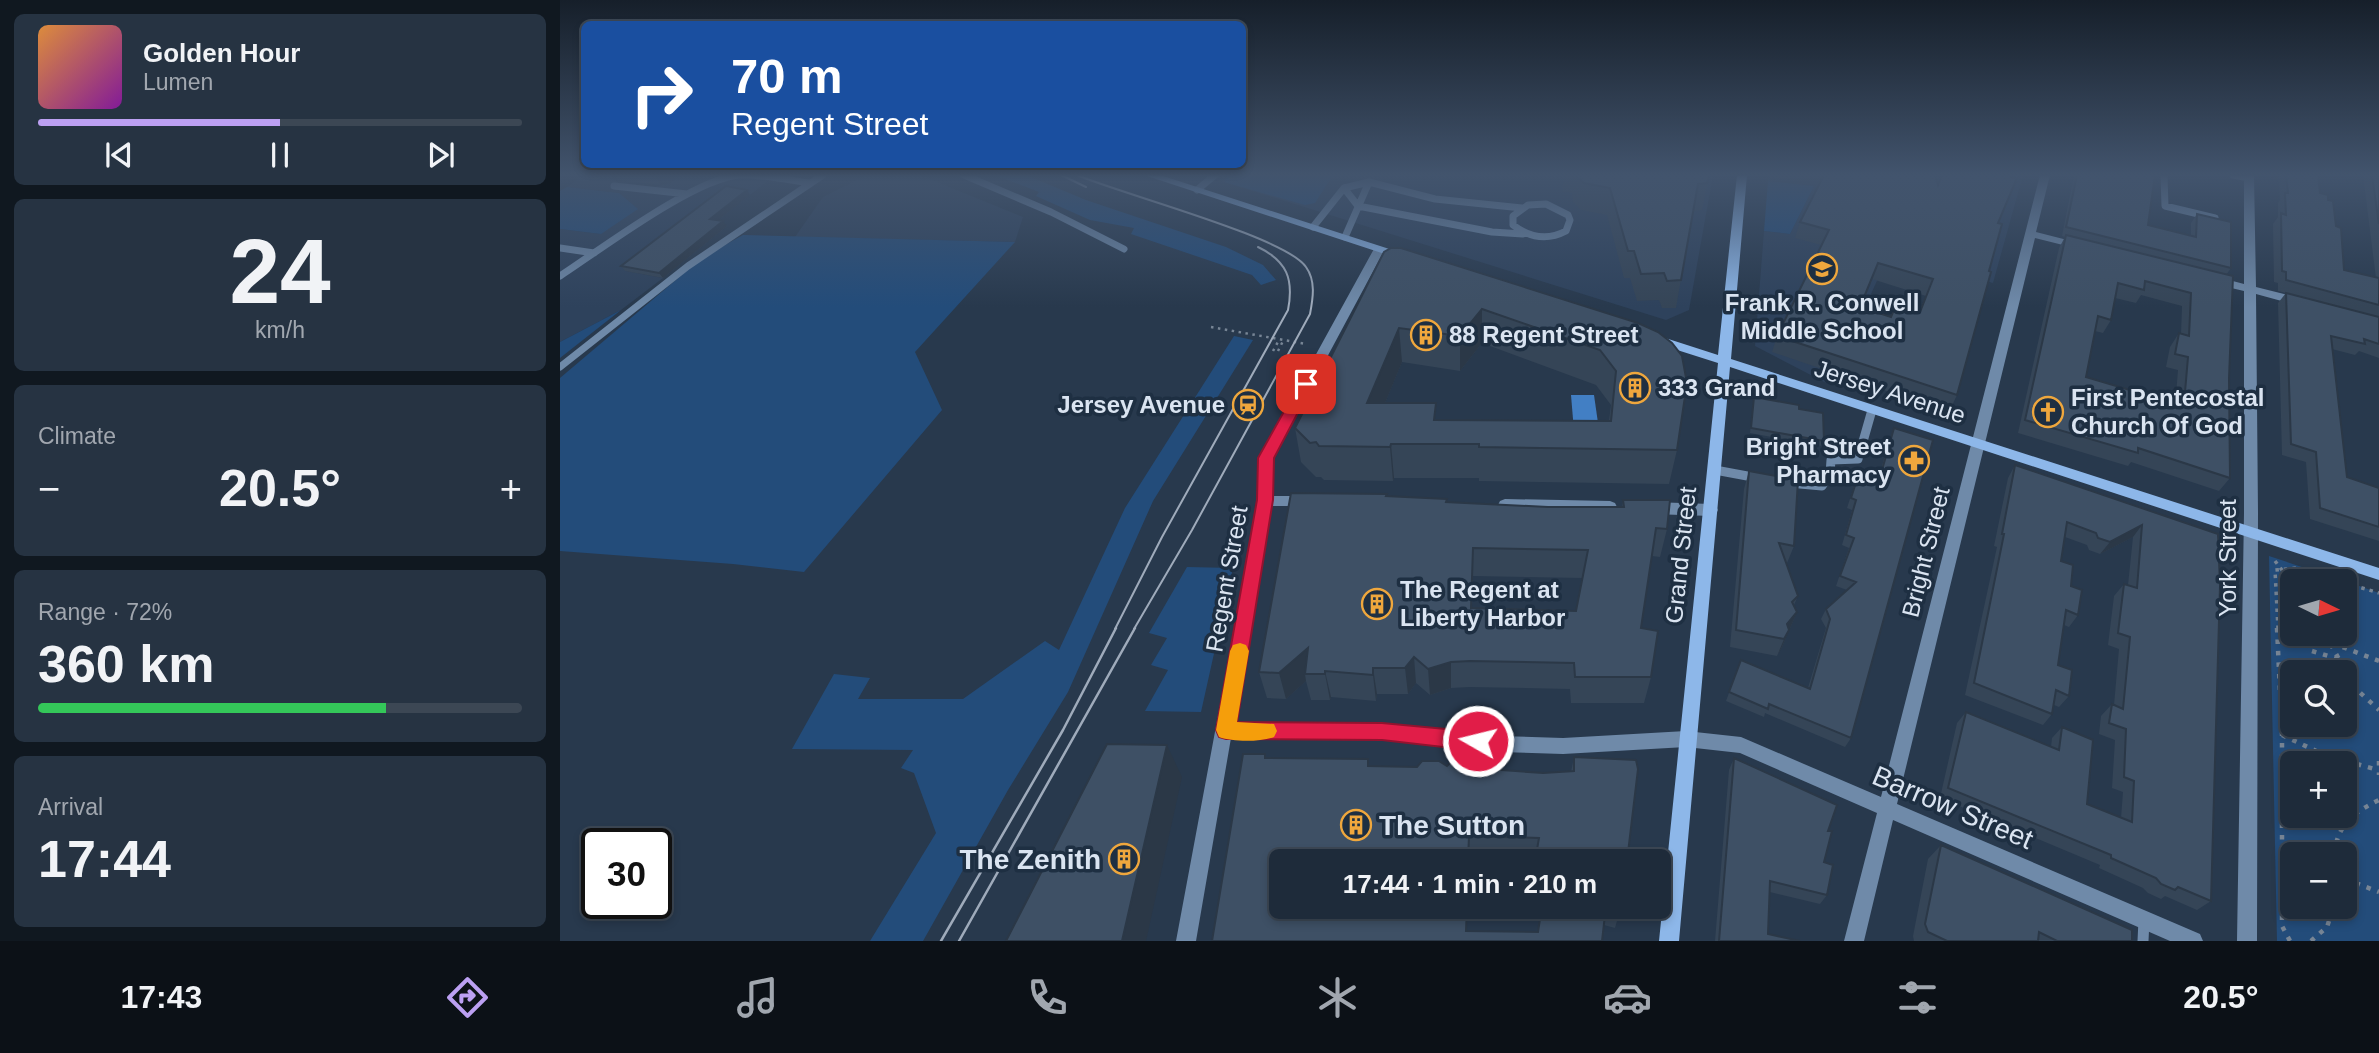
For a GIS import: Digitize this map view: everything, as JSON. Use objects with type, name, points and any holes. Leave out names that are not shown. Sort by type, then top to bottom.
[{"type":"street","points":[[1288,219],[1419,261]]},
{"type":"street","name":"Grand Street","points":[[1669,941],[1686,739],[1738,219]]},
{"type":"street","name":"Bright Street","points":[[1854,941],[2034,219]]},
{"type":"street","name":"York Street","points":[[2248,941],[2251,532],[2249,219]]},
{"type":"street","points":[[2030,234],[2090,249]]},
{"type":"street","name":"Regent Street","points":[[1186,941],[1226,730],[1265,500],[1266,458],[1379,249]]},
{"type":"street","points":[[2204,277],[2311,305]]},
{"type":"street","name":"Jersey Avenue","points":[[1642,335],[2379,574]]},
{"type":"street","points":[[1265,500],[1321,502]]},
{"type":"street","points":[[1489,505],[1711,510]]},
{"type":"street","name":"Barrow Street","points":[[1226,730],[1382,732],[1498,744],[1563,746],[1686,739],[1741,745],[2193,941]]},
{"type":"lane","points":[[560,276],[648,219]]},
{"type":"lane","points":[[560,367],[683,267],[756,219]]},
{"type":"lane","points":[[1064,219],[1124,250]]},
{"type":"lane","points":[[1313,227],[1319,219]]},
{"type":"lane","points":[[1345,237],[1353,219]]},
{"type":"lane","points":[[1425,219],[1541,238],[1566,231],[1569,219]]},
{"type":"lane","points":[[1512,219],[1513,225],[1522,234]]},
{"type":"lane","points":[[560,248],[594,253]]},
{"type":"lane","points":[[1777,481],[1822,486],[1830,474],[1831,460],[1858,459],[1872,410]]},
{"type":"lane","points":[[1715,470],[1765,479]]},
{"type":"lane","points":[[2143,941],[2144,920]]},
{"type":"path","points":[[1211,327],[1306,344]]},
{"type":"path","points":[[1276,351],[1281,340]]},
{"type":"path","points":[[2275,561],[2281,567],[2289,569]]},
{"type":"path","points":[[2280,688],[2275,570],[2281,567]]},
{"type":"path","points":[[2357,587],[2379,593]]},
{"type":"path","points":[[2332,646],[2356,688],[2379,710]]},
{"type":"path","points":[[2341,646],[2379,660]]},
{"type":"path","points":[[2312,651],[2339,659]]},
{"type":"path","points":[[2282,737],[2282,926],[2290,941]]},
{"type":"path","points":[[2286,737],[2325,755],[2379,773],[2379,761]]},
{"type":"path","points":[[2335,842],[2335,836],[2348,816],[2379,800]]},
{"type":"path","points":[[2357,884],[2379,892]]},
{"type":"path","points":[[2311,941],[2319,938],[2331,919]]},
{"type":"shaded area","points":[[560,219],[623,219],[601,234],[560,229]]},
{"type":"shaded area","points":[[608,219],[693,219],[626,271],[663,278],[621,310],[560,342],[560,229],[601,234]]},
{"type":"shaded area","points":[[808,219],[1022,219],[1015,242],[795,237]]},
{"type":"shaded area","points":[[1088,219],[1142,219],[1226,247],[1263,265],[1276,280],[1261,285],[1252,275],[1131,234],[1134,228]]},
{"type":"shaded area","points":[[1343,219],[1705,219],[1689,310],[1666,320]]},
{"type":"shaded area","points":[[1765,219],[1798,219],[1790,234],[1764,231]]},
{"type":"shaded area","name":"Frank R. Conwell Middle School","points":[[1798,219],[2011,219],[1993,283],[1889,254],[1830,385],[1755,346],[1764,231],[1790,234]]},
{"type":"shaded area","points":[[743,235],[1015,242],[915,352],[942,410],[804,572],[560,551],[560,378],[703,257]]},
{"type":"shaded area","points":[[621,310],[560,358],[560,342]]},
{"type":"shaded area","points":[[1234,336],[1253,340],[1153,501],[1068,692],[1008,790],[923,941],[870,941],[936,833],[914,773],[901,768],[913,750],[792,749],[834,674],[870,678],[858,699],[963,699],[1045,641],[1059,650],[1125,508]]},
{"type":"shaded area","points":[[1571,395],[1594,395],[1598,423],[1574,431]]},
{"type":"shaded area","points":[[2269,556],[2308,569],[2280,569],[2280,646],[2357,646],[2357,585],[2379,593],[2379,941],[2277,941]]},
{"type":"shaded area","points":[[1187,567],[1233,568],[1201,712],[1145,711],[1168,670],[1151,665],[1167,638],[1149,633]]},
{"type":"building","points":[[683,219],[723,221],[659,273],[621,266]]},
{"type":"building","points":[[1619,219],[1692,219],[1681,280],[1667,281],[1664,273],[1641,274],[1634,251],[1628,251]]},
{"type":"building","points":[[1802,219],[2000,219],[1998,223],[2002,224],[1989,271],[1991,272],[1957,395],[1777,336],[1829,230],[1800,222]],"holes":[[[1878,263],[1933,279],[1920,312],[1896,305],[1891,317],[1860,307]]]},
{"type":"building","points":[[2068,219],[2149,219],[2148,225],[2196,237],[2197,219],[2231,222],[2231,268],[2066,227]]},
{"type":"building","points":[[2281,219],[2335,219],[2336,226],[2341,228],[2344,270],[2379,278],[2379,305],[2286,280],[2286,272],[2282,271]]},
{"type":"building","points":[[2066,235],[2233,276],[2229,379],[2230,478],[2138,448],[2138,453],[2025,420]],"holes":[[[2145,281],[2191,293],[2189,336],[2179,333],[2175,354],[2188,357],[2185,392],[2181,391],[2181,396],[2171,393],[2170,402],[2086,377],[2098,316],[2111,320],[2118,283],[2144,290]]]},
{"type":"building","points":[[1391,248],[1401,248],[1638,323],[1658,332],[1672,343],[1682,356],[1687,383],[1677,450],[1479,447],[1479,444],[1319,446],[1316,442],[1310,443],[1295,428],[1384,252]],"holes":[[[1482,309],[1600,350],[1616,371],[1611,421],[1434,420],[1436,403],[1367,403],[1399,328],[1460,336]]]},
{"type":"building","points":[[2286,293],[2379,317],[2379,344],[2364,339],[2365,344],[2331,336],[2347,477],[2379,488],[2379,527],[2320,508],[2316,452],[2291,444]]},
{"type":"building","points":[[1754,397],[1799,405],[1799,409],[1823,413],[1824,441],[1751,428]]},
{"type":"building","points":[[1894,428],[1933,440],[1851,738],[1769,704],[1768,709],[1729,692],[1741,660],[1810,689],[1830,619],[1826,609],[1856,582],[1840,576],[1854,538],[1846,535],[1856,500],[1851,498],[1860,470],[1880,477]]},
{"type":"building","points":[[2015,465],[2218,534],[2220,586],[2211,901],[2178,887],[2175,890],[2161,884],[2156,878],[2111,858],[2111,855],[1948,788],[1966,712],[2059,750],[2062,727],[2093,740],[2087,804],[2132,822],[2134,781],[2124,777],[2126,729],[2109,723],[2112,704],[2123,709],[2130,637],[2118,633],[2124,584],[2137,588],[2142,525],[2110,542],[2098,538],[2096,533],[2067,522],[2061,561],[2073,565],[2071,586],[2082,590],[2078,615],[2066,610],[2058,665],[2072,670],[2069,696],[2056,690],[2052,714],[1974,683]]},
{"type":"building","points":[[1749,471],[1798,480],[1794,546],[1779,543],[1798,596],[1792,602],[1797,612],[1787,624],[1789,630],[1784,639],[1736,630]]},
{"type":"building","points":[[1291,493],[1387,494],[1386,496],[1447,499],[1446,502],[1548,507],[1624,507],[1623,500],[1670,500],[1667,529],[1656,528],[1641,628],[1658,631],[1651,677],[1575,677],[1574,663],[1470,661],[1451,662],[1428,669],[1414,657],[1405,668],[1373,668],[1373,675],[1325,671],[1325,674],[1305,674],[1308,648],[1279,673],[1259,672]],"holes":[[[1473,548],[1588,550],[1576,611],[1471,608]]]},
{"type":"building","points":[[1107,744],[1167,745],[1122,941],[1006,941]]},
{"type":"building","points":[[1243,754],[1265,754],[1265,758],[1368,759],[1368,766],[1417,767],[1422,761],[1439,761],[1447,766],[1451,762],[1467,762],[1474,768],[1543,773],[1574,771],[1574,757],[1636,760],[1638,769],[1628,849],[1537,849],[1539,838],[1469,836],[1468,849],[1269,849],[1269,919],[1466,919],[1466,931],[1538,932],[1540,919],[1605,919],[1602,941],[1212,941]]},
{"type":"building","points":[[1734,758],[1837,805],[1828,831],[1832,831],[1824,862],[1833,865],[1827,895],[1770,881],[1768,934],[1800,941],[1719,941]]},
{"type":"building","points":[[1941,845],[2132,930],[2132,941],[2057,941],[2039,932],[2038,941],[1947,941],[1928,932],[1925,924]]},
{"type":"tram line","points":[[1134,629],[1192,530],[1310,314],[1312,284],[1306,267],[1292,255],[1268,243],[1205,219]]},
{"type":"tram line","points":[[1115,629],[1162,537],[1288,310],[1290,289],[1286,272],[1276,258],[1258,247]]},
{"type":"tram line","points":[[941,941],[1063,730],[1116,628]]},
{"type":"tram line","points":[[959,941],[1135,628]]},
{"type":"slow traffic","points":[[1240,651],[1226,730],[1267,731]]},
{"type":"place","name":"Frank R. Conwell Middle School","points":[[1822,269]]},
{"type":"place","name":"88 Regent Street","points":[[1426,335]]},
{"type":"place","name":"333 Grand","points":[[1635,388]]},
{"type":"place","name":"Jersey Avenue","points":[[1248,405]]},
{"type":"place","name":"First Pentecostal Church Of God","points":[[2048,412]]},
{"type":"place","name":"Bright Street Pharmacy","points":[[1914,461]]},
{"type":"place","name":"The Regent at Liberty Harbor","points":[[1377,604]]},
{"type":"place","name":"The Sutton","points":[[1356,825]]},
{"type":"place","name":"The Zenith","points":[[1124,859]]},
{"type":"route","points":[[1306,384],[1266,458],[1265,500],[1226,730],[1382,732],[1478,741]]}]
